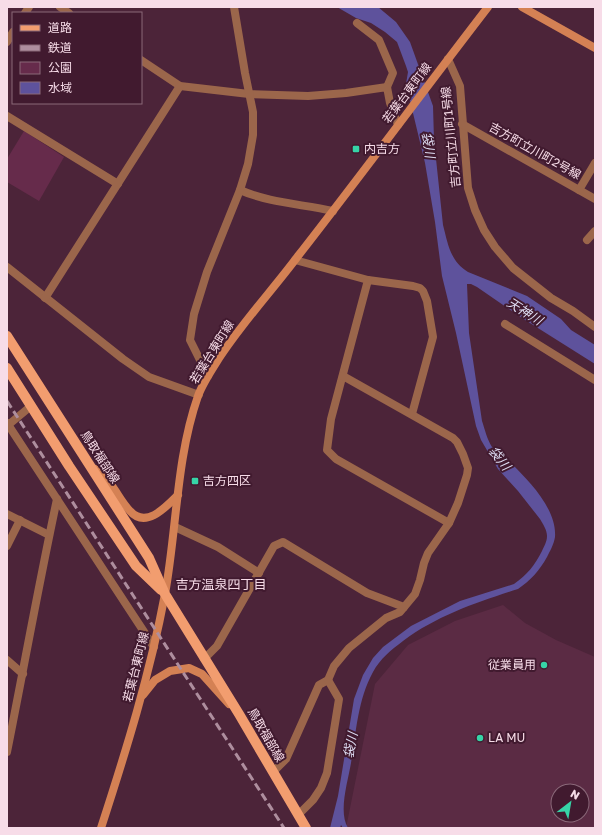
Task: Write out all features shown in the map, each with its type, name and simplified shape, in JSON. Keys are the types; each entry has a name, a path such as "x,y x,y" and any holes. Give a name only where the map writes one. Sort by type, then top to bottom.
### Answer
{"main road":[{"name":"若葉台東町線","path":"101,828 141,698 154,647 165,594 186,439 199,395 208,376 225,348 333,211 488,7"},
{"path":"522,7 595,48"},
{"name":"鳥取福部線","path":"7,336 149,558 165,594 239,714 306,828"},
{"name":"鳥取福部線","path":"7,368 69,466 136,566 165,594"},
{"path":"87,461 111,485 129,511 136,517 151,517 163,510 178,495"},
{"path":"141,698 155,680 170,671 189,668 202,674 239,714"}],"street":[{"path":"208,376 190,340 194,314 207,272 240,190 248,164 253,135 253,112 234,7"},
{"path":"356,23 380,40 393,73 386,87 398,126"},
{"name":"吉方町立川町1号線","path":"448,59 460,86 468,188 475,210 484,230 495,247 513,268 551,298 573,311 595,327"},
{"path":"142,61 180,86 249,94 308,96 346,93 386,87"},
{"path":"45,298 180,86"},
{"path":"7,116 118,184"},
{"name":"吉方町立川町2号線","path":"462,124 595,199"},
{"path":"579,190 595,163"},
{"path":"240,190 263,199 307,205 333,211"},
{"path":"587,240 595,231"},
{"path":"295,260 368,280 420,288 423,291 427,301 433,337 412,414"},
{"path":"7,267 123,359 149,377 199,395"},
{"path":"368,280 331,419 327,450 331,455 449,524"},
{"path":"505,324 595,380"},
{"path":"273,772 286,758 319,685 328,680 334,666 349,648 386,618 400,612 416,594 428,553 449,524 458,503 467,475 468,468 463,454 458,442 453,438 343,376"},
{"path":"31,406 7,424 154,647"},
{"path":"7,752 23,674 40,576 57,498"},
{"path":"7,514 49,535"},
{"path":"7,546 20,520"},
{"path":"175,527 218,547 259,573"},
{"path":"204,659 216,646 274,546 283,542 367,593 404,607"},
{"path":"7,660 23,674"},
{"path":"299,814 313,800 321,788 327,773 339,699 328,680"}],"shaded area":[{"name":"LA MU","path":"503,605 525,623 556,640 595,657 595,828 346,828 375,684 408,645 455,621"}],"green space":[{"path":"24,131 64,157 39,201 7,182 7,159"}],"water":[{"path":"337,7 378,7 396,22 410,42 433,106 434,140 443,225 446,239 457,263 468,272 527,296 561,319 571,330 595,345 595,364 522,318 477,287 467,284 469,333 482,421 486,434 490,444 498,454 511,463 526,478 547,506 552,516 555,537 553,545 544,562 534,575 518,589 459,610 430,624 394,648 376,667 364,693 356,728 344,805 345,821 348,828 343,828 341,825 340,828 330,828 338,796 354,699 363,675 373,658 383,647 411,626 460,601 514,584 527,573 536,561 546,542 547,536 546,529 540,519 498,469 481,440 476,426 442,276 425,163 406,84 408,72 397,42 371,23 356,18"}],"railway":[{"path":"7,401 284,828"}],"place":[{"name":"内吉方","path":"356,149"},
{"name":"吉方四区","path":"195,481"},
{"name":"従業員用","path":"544,665"},
{"name":"LA MU","path":"480,738"}],"district":[{"name":"吉方温泉四丁目","path":"221,584"}],"water label":[{"name":"袋川","path":"429,145"},
{"name":"天神川","path":"525,311"},
{"name":"袋川","path":"500,458"},
{"name":"袋川","path":"350,745"}]}
